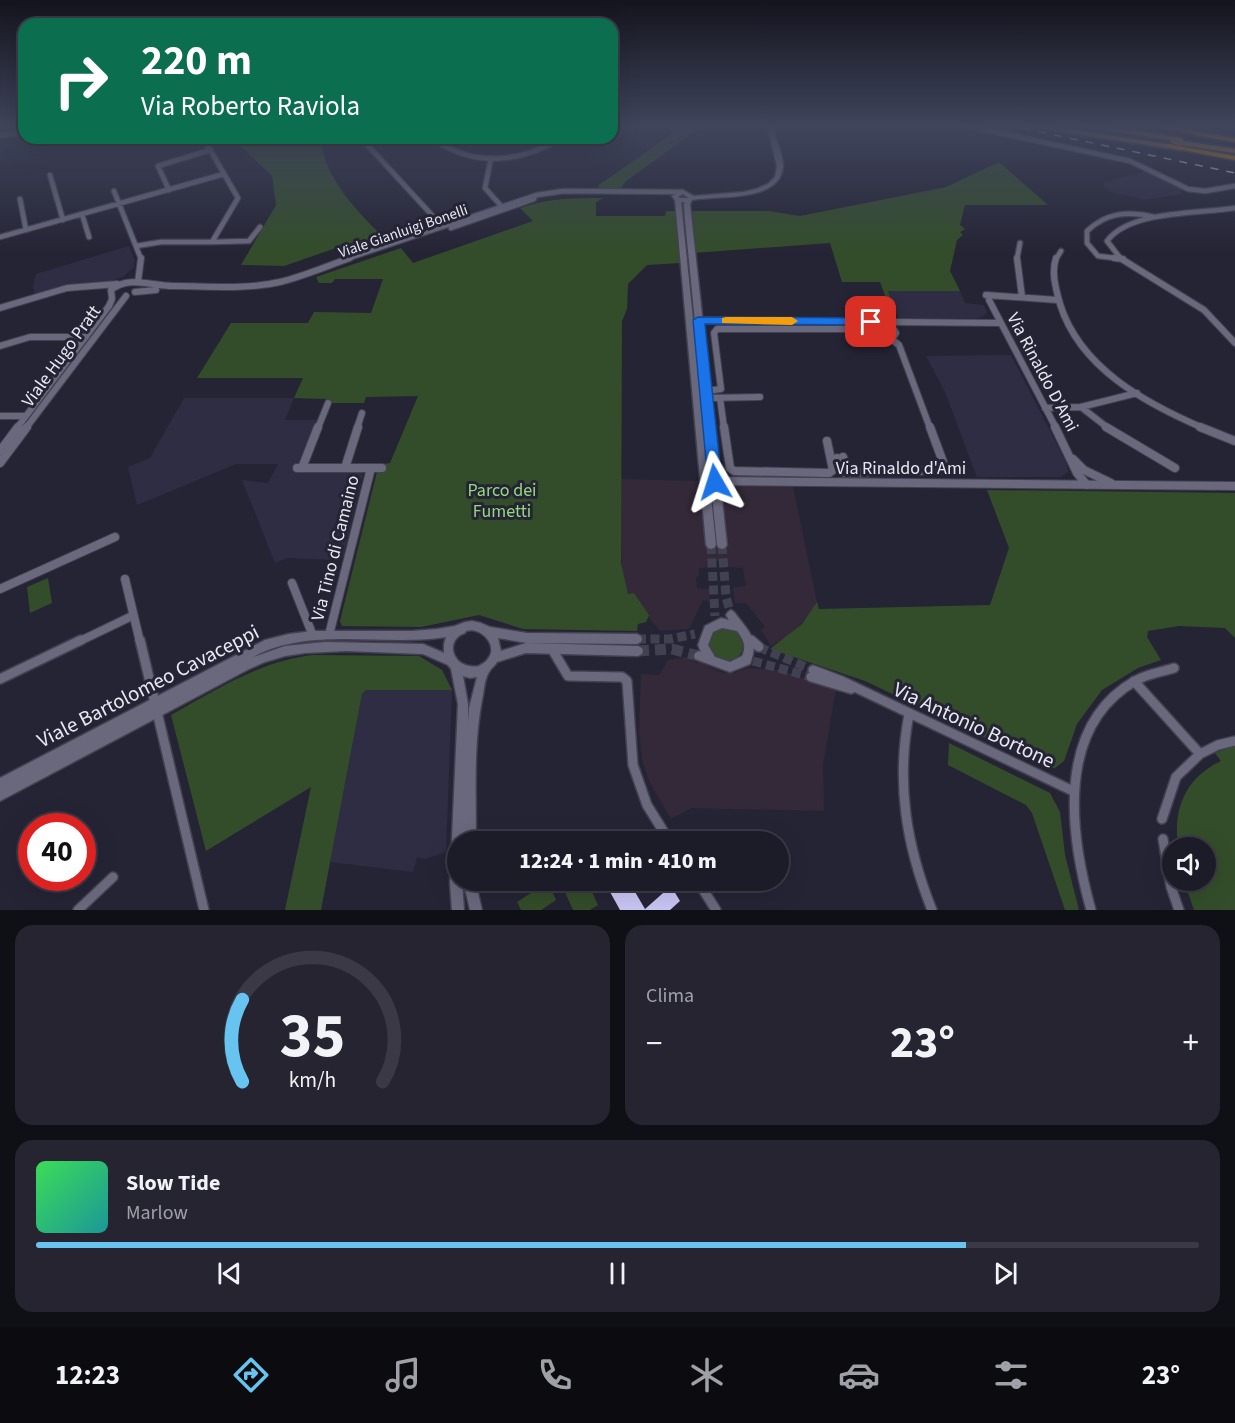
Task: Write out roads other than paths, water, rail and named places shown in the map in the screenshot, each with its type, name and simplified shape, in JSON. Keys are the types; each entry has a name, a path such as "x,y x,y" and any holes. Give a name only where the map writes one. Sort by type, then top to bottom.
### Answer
{"street":[{"path":"157,167 169,190"},
{"path":"212,242 238,200 220,167"},
{"path":"390,167 445,225"},
{"path":"489,167 485,189 503,208"},
{"name":"Viale Gianluigi Bonelli","path":"687,196 741,191 767,180 774,167"},
{"name":"Viale Gianluigi Bonelli","path":"135,292 244,291 281,285 503,208 531,196 556,192 687,196 746,194 762,189 774,181 779,167"},
{"path":"1145,167 1186,188 1205,191 1235,186"},
{"path":"0,237 224,174"},
{"path":"50,175 63,220"},
{"path":"0,310 69,292 126,296 135,292 139,283 141,260 114,190"},
{"name":"Viale Gianluigi Bonelli","path":"118,283 239,286 273,283 445,225 541,198 559,195 660,195 678,200"},
{"path":"684,210 675,196 687,196"},
{"path":"678,200 687,196"},
{"path":"687,196 684,210 711,545"},
{"path":"20,199 26,230"},
{"path":"431,206 445,225"},
{"path":"1234,337 1197,304 1123,259 1108,245 1110,235 1124,225 1156,218 1235,208"},
{"path":"1123,259 1097,255 1086,240 1088,229 1102,219 1127,211 1156,218"},
{"path":"82,214 89,237"},
{"path":"136,246 161,242 249,241 260,227"},
{"path":"1020,243 1016,263 1022,297 1057,300"},
{"path":"1061,251 1057,256 1054,272 1057,300 1066,323 1086,350 1137,393 1180,418 1235,441"},
{"path":"688,255 698,320 722,545"},
{"path":"0,310 67,288 118,283 139,269"},
{"name":"Viale Hugo Pratt","path":"0,451 111,303 112,294 118,283"},
{"name":"Viale Hugo Pratt","path":"0,463 115,307 126,296"},
{"name":"Via Rinaldo D'Ami","path":"1022,297 988,297 1087,485"},
{"path":"698,320 1001,323"},
{"path":"884,334 890,323"},
{"path":"890,323 896,333 892,339"},
{"path":"706,394 721,389 714,333 717,329 870,329 884,334 899,345 946,470 847,473 840,457"},
{"path":"1,347 30,337 86,337"},
{"path":"1045,408 1081,407 1137,393"},
{"path":"706,394 720,398 760,397"},
{"path":"720,398 730,468 734,471 829,473 833,470 827,441"},
{"name":"Via Tino di Camaino","path":"328,403 300,468 382,468"},
{"path":"1081,407 1110,429 1175,468"},
{"name":"Via Tino di Camaino","path":"345,468 362,413"},
{"path":"0,416 26,416"},
{"name":"Via Tino di Camaino","path":"329,635 344,572 351,556 371,468"},
{"path":"1068,484 1080,470"},
{"name":"Via Rinaldo D'Ami","path":"1080,470 1119,486"},
{"name":"Via Rinaldo d'Ami","path":"715,482 1235,486"},
{"path":"0,589 115,537"},
{"path":"125,579 204,910"},
{"path":"292,583 313,636"},
{"path":"731,615 749,639 759,647"},
{"path":"0,679 132,616"},
{"path":"714,662 704,648 707,632 716,620 739,627"},
{"path":"458,910 456,883 463,704 450,643 461,630 477,626 490,632 528,638 637,645 520,649 493,658 484,668 477,690 474,714 470,831"},
{"name":"Viale Bartolomeo Cavaceppi","path":"0,795 258,649 281,640 329,635 426,636 461,630"},
{"path":"490,632 496,644 493,658"},
{"path":"695,634 707,632"},
{"path":"699,656 730,667 749,661 749,639"},
{"name":"Viale Bartolomeo Cavaceppi","path":"0,784 257,659 302,646 414,648 453,664"},
{"path":"552,649 568,676 621,677 629,683 631,759 640,791 663,831"},
{"path":"453,664 470,672 484,668"},
{"path":"1091,910 1079,869 1074,835 1073,791 1080,754 1090,727 1110,700 1134,681 1154,672 1174,668"},
{"name":"Via Antonio Bortone","path":"812,674 859,691 1073,791"},
{"path":"1134,681 1200,754"},
{"path":"909,714 901,763 903,811 914,861 932,910"},
{"path":"1162,819 1168,794 1176,777 1200,754 1218,745 1235,741"},
{"path":"78,910 113,877"},
{"path":"472,891 476,910"},
{"path":"704,891 716,910"},
{"path":"1172,891 1179,910"}],"tunnel":[{"path":"711,545 715,616"},
{"path":"722,545 726,597 731,615"},
{"path":"637,639 670,639 695,634"},
{"path":"759,647 813,670"},
{"path":"638,651 672,649 699,656"},
{"path":"753,661 811,677"}],"railway":[{"path":"1209,167 1235,173"}],"park label":[{"name":"Parco dei Fumetti","path":"502,500"}]}
